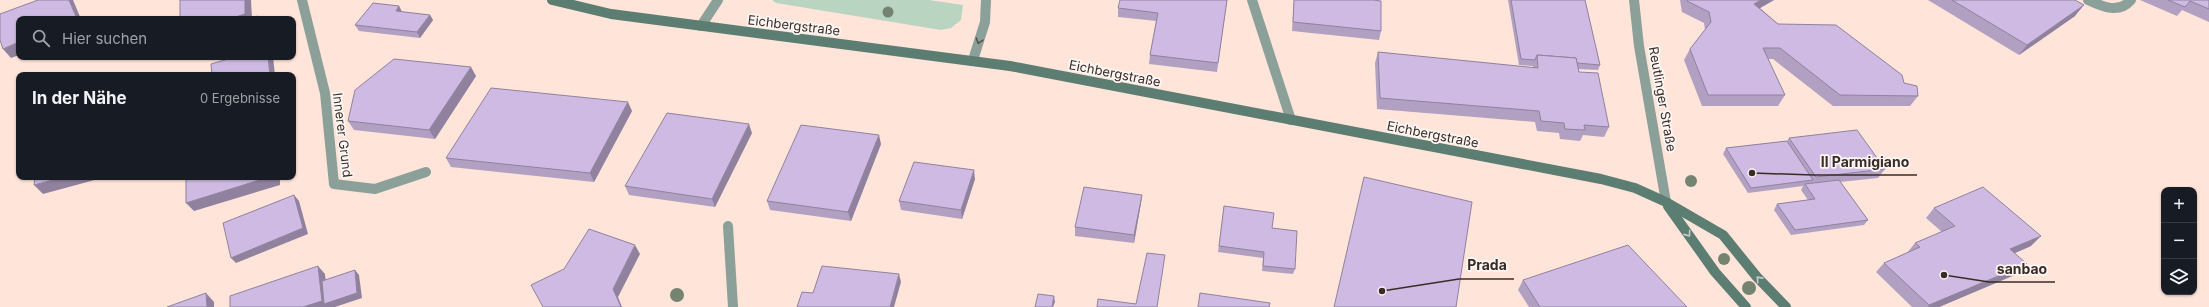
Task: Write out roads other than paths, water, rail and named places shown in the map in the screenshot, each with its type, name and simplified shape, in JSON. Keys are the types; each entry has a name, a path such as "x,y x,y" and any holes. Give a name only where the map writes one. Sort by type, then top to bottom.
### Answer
{"main road":[{"name":"Eichbergstraße","path":"552,0 611,14 973,60 1601,179 1635,188 1666,202"},
{"name":"Reutlinger Straße","path":"1666,202 1715,272 1746,307"},
{"path":"1666,202 1723,235 1757,276 1786,307"}],"street":[{"name":"Innerer Grund","path":"302,0 325,93 334,184 375,189 426,172"},
{"path":"701,26 718,0"},
{"path":"973,60 985,22 986,0"},
{"path":"1252,0 1291,120"},
{"name":"Reutlinger Straße","path":"1634,0 1639,46 1666,202"},
{"path":"2088,0 2116,9 2127,6 2131,0"},
{"path":"728,226 733,307"}],"place":[{"name":"Il Parmigiano","path":"1752,173"},
{"name":"sanbao","path":"1944,275"},
{"name":"Prada","path":"1382,291"}]}
